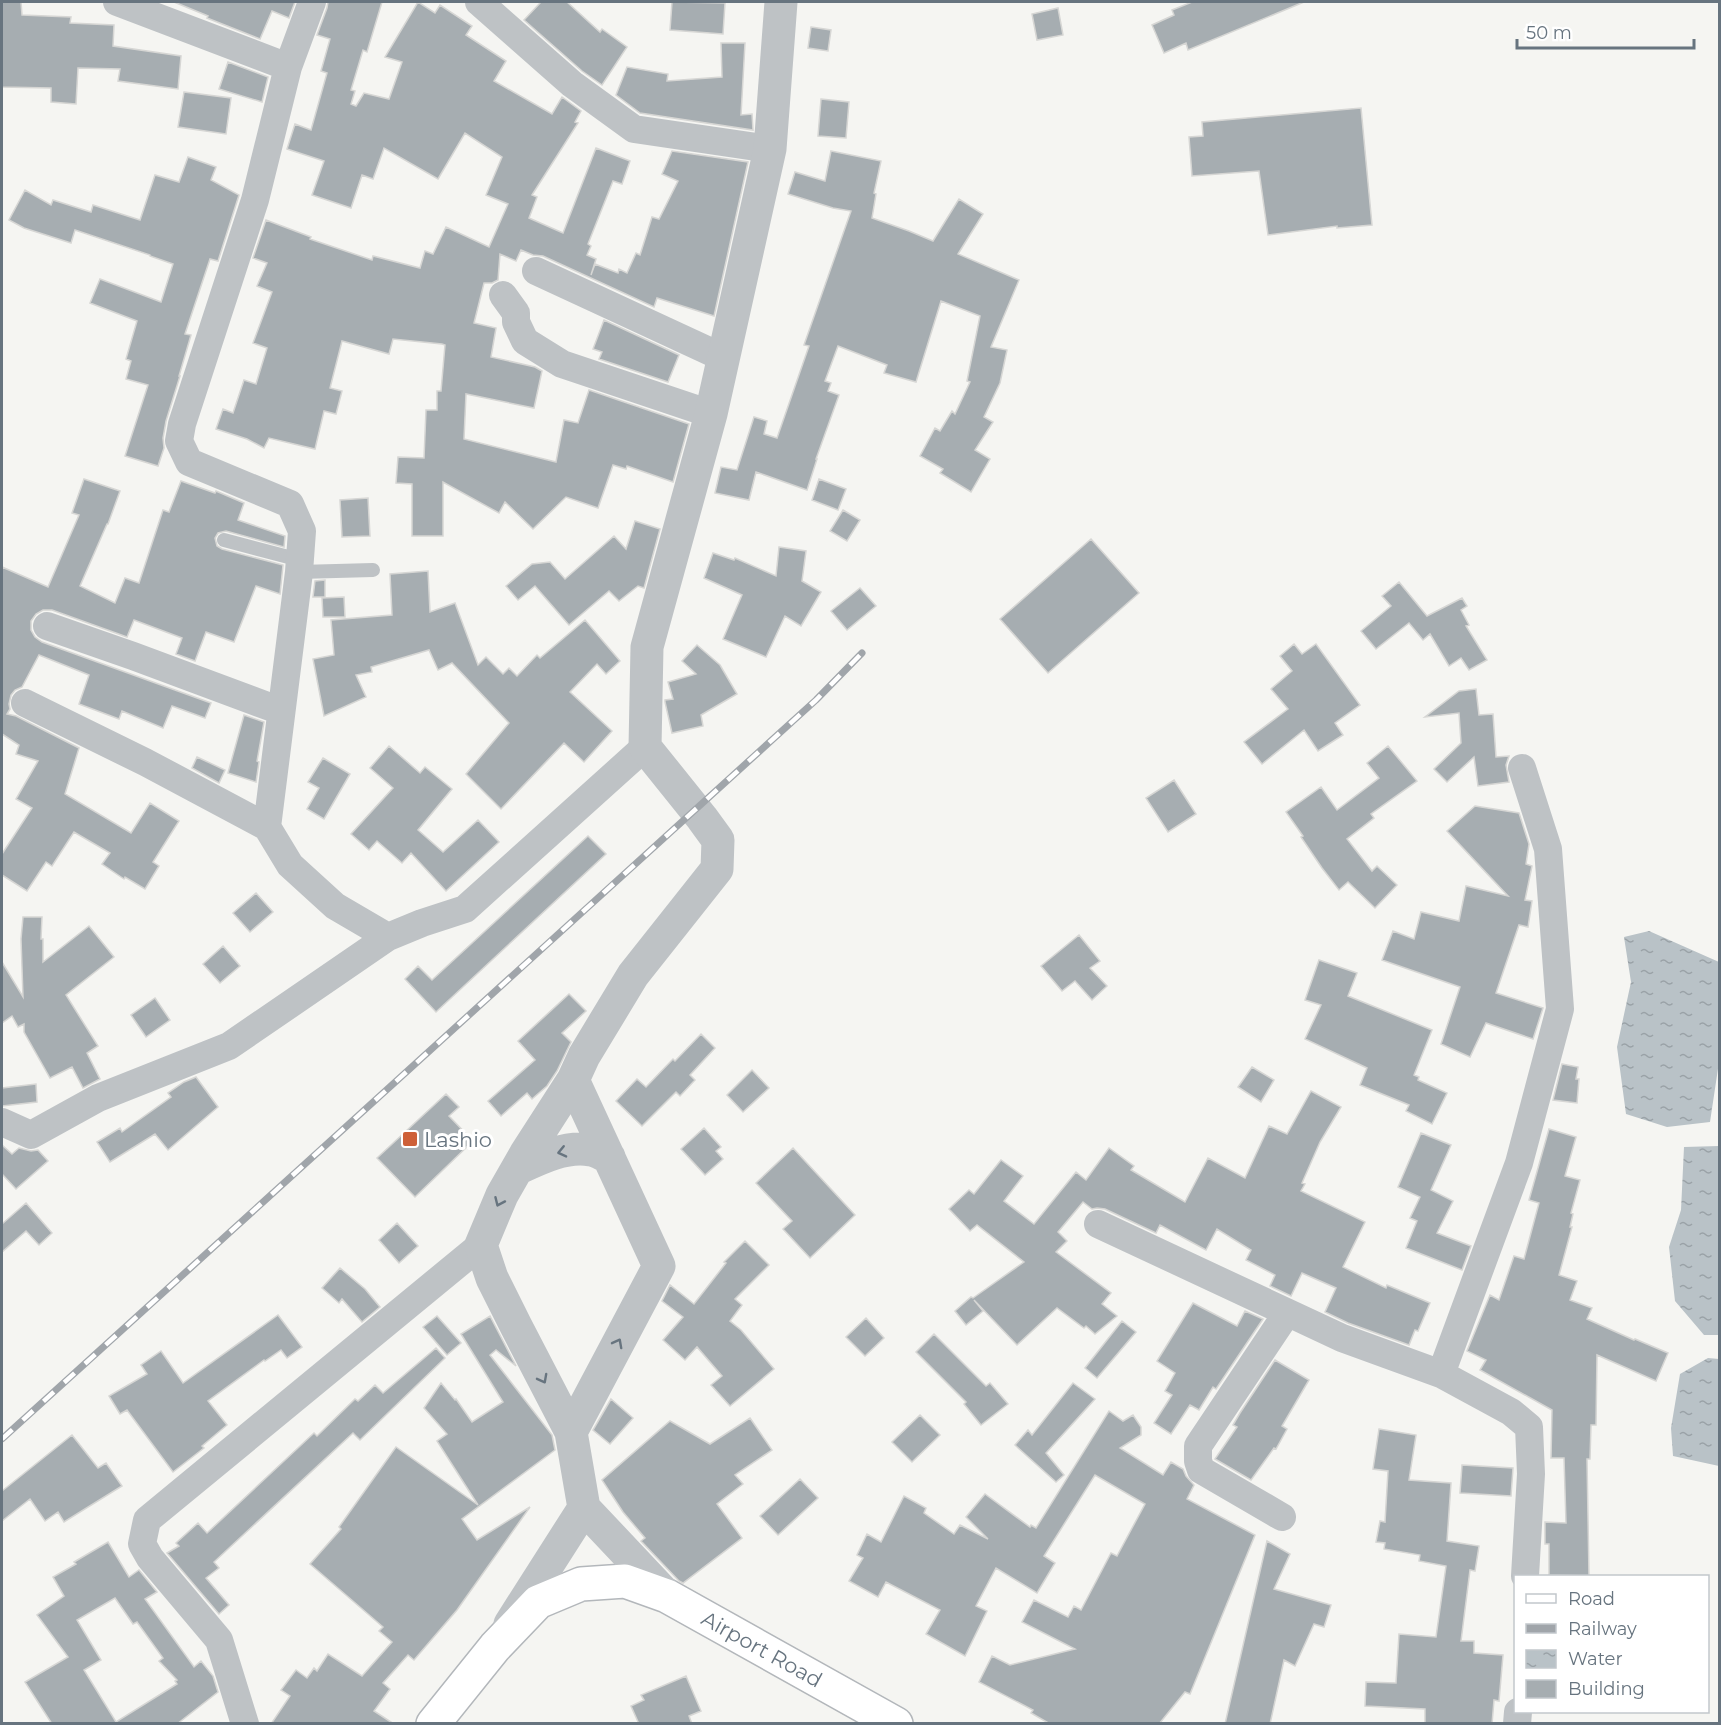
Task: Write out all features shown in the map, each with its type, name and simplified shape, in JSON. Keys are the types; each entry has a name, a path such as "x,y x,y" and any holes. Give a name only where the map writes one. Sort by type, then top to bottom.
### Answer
{"main road":[{"name":"Airport Road","path":"495,1647 538,1602 581,1584 625,1581 667,1596 896,1724"},
{"path":"433,1724 495,1647"}],"street":[{"path":"117,2 288,67"},
{"path":"267,827 302,531 290,504 189,462 179,441 182,424 255,200 288,67 312,2"},
{"path":"479,2 572,84 634,129 770,150"},
{"path":"245,1724 219,1640 150,1558 142,1544 147,1520 481,1245 502,1195 573,1080 584,1056 633,975 717,869 718,840 696,809 645,747 647,647 711,414 770,150 782,2"},
{"path":"536,271 723,358"},
{"path":"503,296 516,313 516,322 525,341 561,364 711,414"},
{"path":"47,626 281,711"},
{"path":"25,703 145,762 267,827 290,866 335,906 388,937"},
{"path":"2,1122 31,1135 98,1098 229,1046 388,937 465,909 645,747"},
{"path":"1441,1374 1519,1163 1560,1009 1548,849 1522,768"},
{"path":"571,1432 659,1266 573,1080"},
{"path":"517,1169 546,1156 572,1150 590,1150 609,1157"},
{"path":"1098,1224 1342,1338 1441,1374 1511,1412 1529,1427 1530,1474 1525,1575"},
{"path":"481,1245 492,1278 571,1432 584,1508 667,1596"},
{"path":"1282,1517 1201,1470 1198,1461 1198,1446 1287,1313"},
{"path":"495,1647 584,1508"}],"lane":[{"path":"224,540 299,566 373,570"}],"water":[{"path":"1649,931 1719,962 1719,1062 1710,1122 1667,1127 1626,1114 1617,1047 1631,982 1624,937"},
{"path":"1719,1146 1719,1335 1704,1335 1675,1301 1669,1247 1681,1210 1684,1147"},
{"path":"1708,1358 1719,1359 1719,1466 1673,1456 1671,1428 1680,1374"}],"building":[{"path":"2,2 21,2 22,15 71,17 70,23 114,25 113,46 181,56 178,89 118,81 120,69 78,68 76,104 51,102 51,88 2,87"},
{"path":"174,2 295,2 289,18 272,11 260,39"},
{"path":"328,2 382,2 367,52 363,50 351,90 355,91 351,104 356,106 364,93 389,99 402,62 385,57 418,2 435,13 440,5 472,26 466,35 506,61 494,81 552,114 562,97 581,111 575,122 578,123 532,195 537,197 529,218 563,233 596,148 630,161 622,184 613,181 588,244 591,246 587,255 596,259 591,275 595,264 618,273 619,269 627,273 636,253 640,255 652,217 659,219 678,181 662,174 672,151 748,162 714,316 657,298 654,307 543,256 521,250 516,261 500,254 498,280 484,283 474,323 496,328 491,357 535,367 542,371 534,408 466,394 464,439 556,462 564,420 578,423 589,390 689,424 673,482 627,466 626,469 613,465 598,508 566,497 533,529 505,502 499,513 443,482 443,536 412,536 412,484 396,483 398,457 424,458 426,410 437,410 437,391 441,391 445,345 442,344 393,339 389,354 342,341 330,388 342,391 336,414 324,411 315,449 269,438 264,448 247,439 216,429 223,409 233,413 244,380 256,384 267,348 253,343 272,292 257,286 267,263 253,258 266,220 311,237 310,239 372,260 373,256 420,268 425,251 433,254 446,227 489,247 508,204 486,195 502,157 465,133 438,179 384,148 373,179 362,175 351,208 312,195 324,161 287,149 295,124 311,130 327,73 321,71 330,39 317,35"},
{"path":"541,2 567,2 600,32 602,29 627,47 602,85 582,71 524,20"},
{"path":"672,2 725,3 723,34 670,30"},
{"path":"1192,2 1304,2 1188,50 1186,43 1164,53 1152,25 1174,15 1172,10"},
{"path":"1058,8 1063,35 1037,40 1032,14"},
{"path":"811,27 831,30 828,51 808,48"},
{"path":"721,43 745,43 741,115 752,114 753,130 640,113 616,95 627,67 668,74 667,81 722,77"},
{"path":"228,62 268,77 262,102 219,89"},
{"path":"184,92 231,98 226,134 178,127"},
{"path":"821,99 849,102 846,138 818,136"},
{"path":"1361,108 1372,225 1337,228 1337,226 1268,235 1259,171 1192,176 1189,137 1203,136 1202,122"},
{"path":"831,151 881,161 874,193 876,194 872,218 933,241 959,199 983,214 958,254 1019,280 991,347 1007,350 1000,383 984,417 993,422 975,450 990,459 971,492 940,473 943,469 920,456 935,428 940,431 952,411 955,414 970,382 967,381 980,316 941,301 916,382 884,373 887,365 838,346 825,381 831,383 828,391 839,395 807,490 756,472 749,500 715,493 721,467 737,470 754,417 767,421 764,434 777,438 809,346 804,345 851,211 788,194 795,172 825,181"},
{"path":"188,157 216,167 211,180 239,195 218,261 210,259 185,334 191,335 166,421 164,448 158,466 125,456 148,385 126,379 131,361 126,359 137,321 90,303 100,279 161,302 173,264 75,230 71,243 24,228 9,220 25,190 51,205 53,200 91,212 93,205 140,220 155,175 179,182"},
{"path":"604,320 679,355 668,382 599,359 602,352 593,349"},
{"path":"84,479 120,491 80,586 115,603 125,578 139,583 163,510 169,512 181,481 215,493 216,491 244,503 238,520 285,536 284,547 226,531 218,533 215,538 217,546 222,549 283,565 280,594 256,586 234,642 206,632 195,661 176,654 182,638 134,620 127,637 52,610 43,610 36,614 31,621 31,630 42,642 211,703 205,718 172,706 163,728 122,711 119,719 79,704 89,675 39,655 22,687 11,695 10,709 7,714 16,716 79,748 65,794 131,833 150,803 179,821 153,862 159,866 145,889 125,877 124,879 102,864 110,853 74,832 52,866 46,862 27,891 2,875 2,854 32,808 16,799 38,761 16,754 19,745 2,734 2,567 48,587 79,515 72,513"},
{"path":"819,479 846,489 838,510 812,500"},
{"path":"368,498 370,536 342,537 340,500"},
{"path":"843,510 860,520 847,541 830,531"},
{"path":"635,521 660,529 644,588 638,586 619,601 609,591 569,625 535,586 518,600 506,586 532,564 550,562 565,579 614,536 626,549"},
{"path":"1091,539 1139,593 1048,673 1000,619"},
{"path":"779,547 806,551 802,581 821,592 801,626 785,616 766,657 723,639 742,595 704,578 713,553 734,560 735,558 776,576"},
{"path":"428,571 430,612 455,603 478,665 486,657 503,674 509,668 517,676 537,655 540,658 585,620 620,661 606,674 597,664 570,692 612,731 584,762 564,743 501,809 466,774 509,723 452,663 438,670 429,650 371,667 372,672 356,675 366,697 324,716 313,659 334,655 331,620 392,615 390,574"},
{"path":"325,580 325,597 313,597 315,581"},
{"path":"1399,582 1427,616 1462,598 1467,606 1461,610 1469,625 1466,626 1487,660 1469,670 1461,658 1449,666 1430,634 1423,640 1409,623 1376,649 1361,631 1391,606 1382,596"},
{"path":"860,588 876,606 847,630 831,611"},
{"path":"344,597 345,617 323,617 322,598"},
{"path":"1294,644 1302,654 1316,644 1360,705 1335,723 1343,735 1318,751 1304,730 1262,764 1244,742 1288,709 1271,689 1292,671 1280,656"},
{"path":"697,645 720,665 737,694 701,715 703,726 672,733 665,702 665,700 673,699 668,682 696,674 682,661"},
{"path":"1476,689 1479,715 1493,714 1496,757 1509,756 1506,765 1509,782 1478,786 1474,757 1447,782 1434,769 1461,743 1459,713 1425,717 1459,691"},
{"path":"244,715 264,722 256,782 228,773"},
{"path":"389,746 420,773 425,767 452,789 418,830 443,852 478,820 499,842 446,891 411,853 402,863 377,841 369,850 351,834 393,788 370,768"},
{"path":"1388,746 1417,781 1371,814 1374,818 1347,839 1372,871 1377,866 1397,885 1375,908 1348,882 1339,890 1286,812 1321,787 1337,810 1379,778 1367,763"},
{"path":"197,757 225,770 219,783 192,768"},
{"path":"323,758 350,774 324,819 307,809 319,788 308,782"},
{"path":"1174,780 1196,814 1168,832 1146,798"},
{"path":"1475,806 1519,813 1529,844 1526,864 1532,866 1525,900 1532,901 1528,927 1519,925 1496,993 1543,1008 1533,1039 1486,1023 1470,1057 1441,1044 1460,987 1382,960 1393,931 1414,939 1421,912 1459,921 1466,886 1508,896 1447,831"},
{"path":"588,836 606,854 436,1012 405,979 418,966 432,980"},
{"path":"256,893 273,912 250,932 233,913"},
{"path":"23,917 42,917 43,962 89,926 114,957 66,995 98,1046 87,1053 100,1079 83,1088 72,1067 50,1078 24,1032 24,1024 18,1027 12,1016 2,1023 2,962 23,997 21,939"},
{"path":"1079,935 1100,961 1090,968 1107,986 1092,1000 1075,981 1062,991 1041,966"},
{"path":"223,946 240,966 220,983 203,964"},
{"path":"1319,960 1357,973 1348,996 1432,1030 1414,1075 1419,1077 1418,1080 1447,1093 1432,1124 1406,1111 1409,1105 1360,1085 1367,1068 1305,1039 1321,1005 1305,1000"},
{"path":"569,994 586,1011 562,1033 571,1042 557,1071 547,1086 532,1099 527,1093 501,1116 488,1101 535,1060 518,1041"},
{"path":"155,998 170,1020 146,1037 131,1015"},
{"path":"701,1034 715,1048 690,1075 695,1080 680,1096 676,1092 642,1126 616,1101 637,1079 646,1087"},
{"path":"1562,1064 1578,1067 1577,1103 1553,1100"},
{"path":"1252,1067 1274,1080 1261,1102 1238,1087"},
{"path":"752,1070 769,1088 743,1112 727,1095"},
{"path":"196,1077 218,1107 168,1150 155,1134 110,1162 97,1142 120,1128 122,1132 171,1097 168,1093"},
{"path":"36,1084 37,1102 2,1106 2,1088"},
{"path":"1311,1091 1341,1107 1320,1142 1302,1183 1305,1184 1301,1191 1365,1222 1343,1267 1386,1288 1387,1285 1430,1303 1409,1345 1348,1323 1325,1312 1336,1288 1302,1273 1291,1296 1270,1286 1275,1275 1246,1260 1251,1250 1217,1229 1206,1250 1160,1225 1156,1233 1105,1209 1092,1209 1083,1202 1058,1232 1067,1241 1056,1252 1111,1293 1102,1304 1117,1316 1095,1334 1057,1308 1017,1345 974,1300 983,1311 966,1325 955,1311 971,1297 973,1298 1024,1262 977,1225 970,1231 949,1209 969,1190 974,1194 1001,1160 1023,1176 1004,1201 1034,1224 1076,1172 1086,1180 1109,1148 1134,1166 1131,1170 1185,1202 1208,1158 1245,1178 1269,1126 1287,1134"},
{"path":"446,1094 459,1107 449,1116 473,1141 415,1197 377,1158"},
{"path":"704,1128 721,1147 716,1151 723,1159 705,1175 681,1149"},
{"path":"1549,1129 1576,1137 1565,1176 1580,1180 1571,1213 1573,1214 1570,1227 1572,1227 1559,1275 1577,1281 1570,1300 1592,1308 1587,1319 1668,1353 1656,1381 1597,1355 1596,1425 1591,1425 1590,1459 1587,1459 1589,1575 1549,1575 1549,1544 1545,1544 1545,1522 1566,1523 1564,1458 1551,1458 1552,1410 1480,1370 1486,1360 1467,1351 1490,1295 1499,1300 1514,1256 1524,1259 1539,1203 1529,1200"},
{"path":"1421,1133 1451,1145 1431,1190 1453,1201 1437,1233 1471,1246 1462,1270 1406,1248 1417,1221 1410,1218 1420,1197 1398,1187"},
{"path":"2,1145 12,1154 19,1148 38,1150 48,1161 16,1189 2,1174"},
{"path":"793,1148 855,1215 810,1258 783,1229 792,1221 756,1183"},
{"path":"26,1203 52,1233 39,1245 26,1231 2,1252 2,1224"},
{"path":"397,1223 418,1246 399,1263 379,1240"},
{"path":"745,1241 769,1265 735,1299 742,1305 730,1321 741,1330 774,1369 730,1406 711,1385 722,1376 697,1347 685,1360 663,1340 683,1317 662,1301 670,1285 694,1304 726,1263 724,1262"},
{"path":"340,1268 365,1289 380,1307 362,1322 342,1299 339,1303 322,1288"},
{"path":"1193,1303 1237,1326 1245,1311 1263,1319 1216,1389 1213,1387 1199,1410 1190,1405 1171,1434 1154,1423 1172,1395 1165,1391 1175,1373 1157,1361"},
{"path":"278,1315 302,1347 287,1358 281,1350 208,1401 227,1425 202,1446 204,1448 173,1472 127,1410 120,1414 109,1396 147,1374 141,1365 161,1351 183,1383"},
{"path":"437,1316 461,1343 447,1355 423,1327"},
{"path":"490,1316 516,1366 496,1350 490,1355 552,1435 555,1450 462,1519 477,1540 530,1507 457,1610 414,1660 408,1655 383,1683 390,1689 374,1711 394,1724 271,1724 290,1696 281,1690 296,1670 307,1678 314,1668 317,1671 328,1654 362,1676 392,1642 379,1631 383,1627 310,1564 341,1529 339,1527 396,1447 478,1505 437,1441 447,1434 424,1408 441,1383 472,1422 503,1402 461,1334"},
{"path":"866,1318 884,1338 865,1356 846,1337"},
{"path":"1122,1321 1136,1332 1097,1378 1085,1368"},
{"path":"934,1334 986,1386 990,1383 1008,1404 981,1425 964,1404 966,1402 916,1352"},
{"path":"436,1348 445,1358 360,1440 353,1433 214,1562 219,1568 206,1578 229,1605 219,1614 167,1553 179,1546 176,1543 198,1523 207,1533 314,1433 317,1436 355,1399 358,1401 375,1385 383,1393"},
{"path":"1275,1360 1309,1380 1282,1426 1287,1429 1276,1449 1274,1448 1251,1480 1215,1459 1237,1427 1233,1425 1240,1413"},
{"path":"1073,1383 1095,1399 1046,1453 1064,1475 1056,1482 1015,1445 1028,1430 1032,1435"},
{"path":"611,1399 633,1418 610,1444 593,1430"},
{"path":"1109,1411 1123,1421 1133,1415 1141,1427 1141,1435 1120,1448 1163,1475 1171,1462 1183,1469 1194,1485 1187,1499 1255,1535 1190,1694 1185,1692 1159,1724 1050,1724 1031,1713 1033,1710 979,1682 992,1656 1010,1665 1075,1649 1022,1622 1034,1600 1068,1617 1074,1606 1081,1610 1111,1553 1117,1556 1145,1504 1095,1475 1044,1556 1055,1563 1037,1593 996,1568 976,1606 987,1611 965,1656 926,1634 940,1610 886,1582 878,1597 849,1581 863,1558 857,1555 867,1534 881,1542 904,1496 926,1508 924,1513 954,1534 960,1525 988,1539 966,1517 985,1494 1030,1527 1031,1525 1036,1528"},
{"path":"920,1415 940,1435 912,1462 892,1442"},
{"path":"750,1418 772,1450 735,1475 743,1484 717,1504 742,1538 683,1583 641,1541 645,1538 623,1512 602,1480 670,1421 710,1444"},
{"path":"1379,1429 1416,1435 1409,1480 1451,1483 1447,1541 1479,1546 1475,1571 1470,1570 1461,1641 1474,1641 1474,1653 1503,1655 1499,1701 1494,1700 1492,1724 1425,1724 1425,1709 1365,1706 1366,1682 1396,1683 1399,1634 1436,1637 1446,1566 1419,1561 1420,1555 1384,1549 1385,1543 1376,1542 1380,1521 1385,1522 1388,1471 1373,1469"},
{"path":"72,1435 98,1468 106,1463 122,1486 64,1522 58,1512 45,1521 30,1499 2,1521 2,1491"},
{"path":"1462,1465 1513,1468 1511,1496 1460,1493"},
{"path":"800,1479 818,1498 778,1535 760,1516"},
{"path":"1267,1541 1290,1554 1274,1589 1331,1605 1324,1627 1314,1624 1295,1666 1284,1660 1270,1724 1225,1724"},
{"path":"108,1542 129,1577 139,1570 157,1592 145,1599 194,1667 201,1661 213,1676 218,1692 177,1724 52,1724 25,1682 68,1657 37,1615 64,1596 53,1577 76,1564 74,1562","holes":["115,1598 133,1624 137,1622 163,1658 159,1661 177,1680 175,1681 177,1684 116,1722 84,1670 101,1660 77,1620"]},
{"path":"686,1676 701,1711 689,1716 692,1724 639,1724 631,1706 644,1700 641,1695"}],"railway":[{"path":"2,1439 816,700 862,653"}],"place":[{"name":"Lashio","path":"410,1139"}]}
